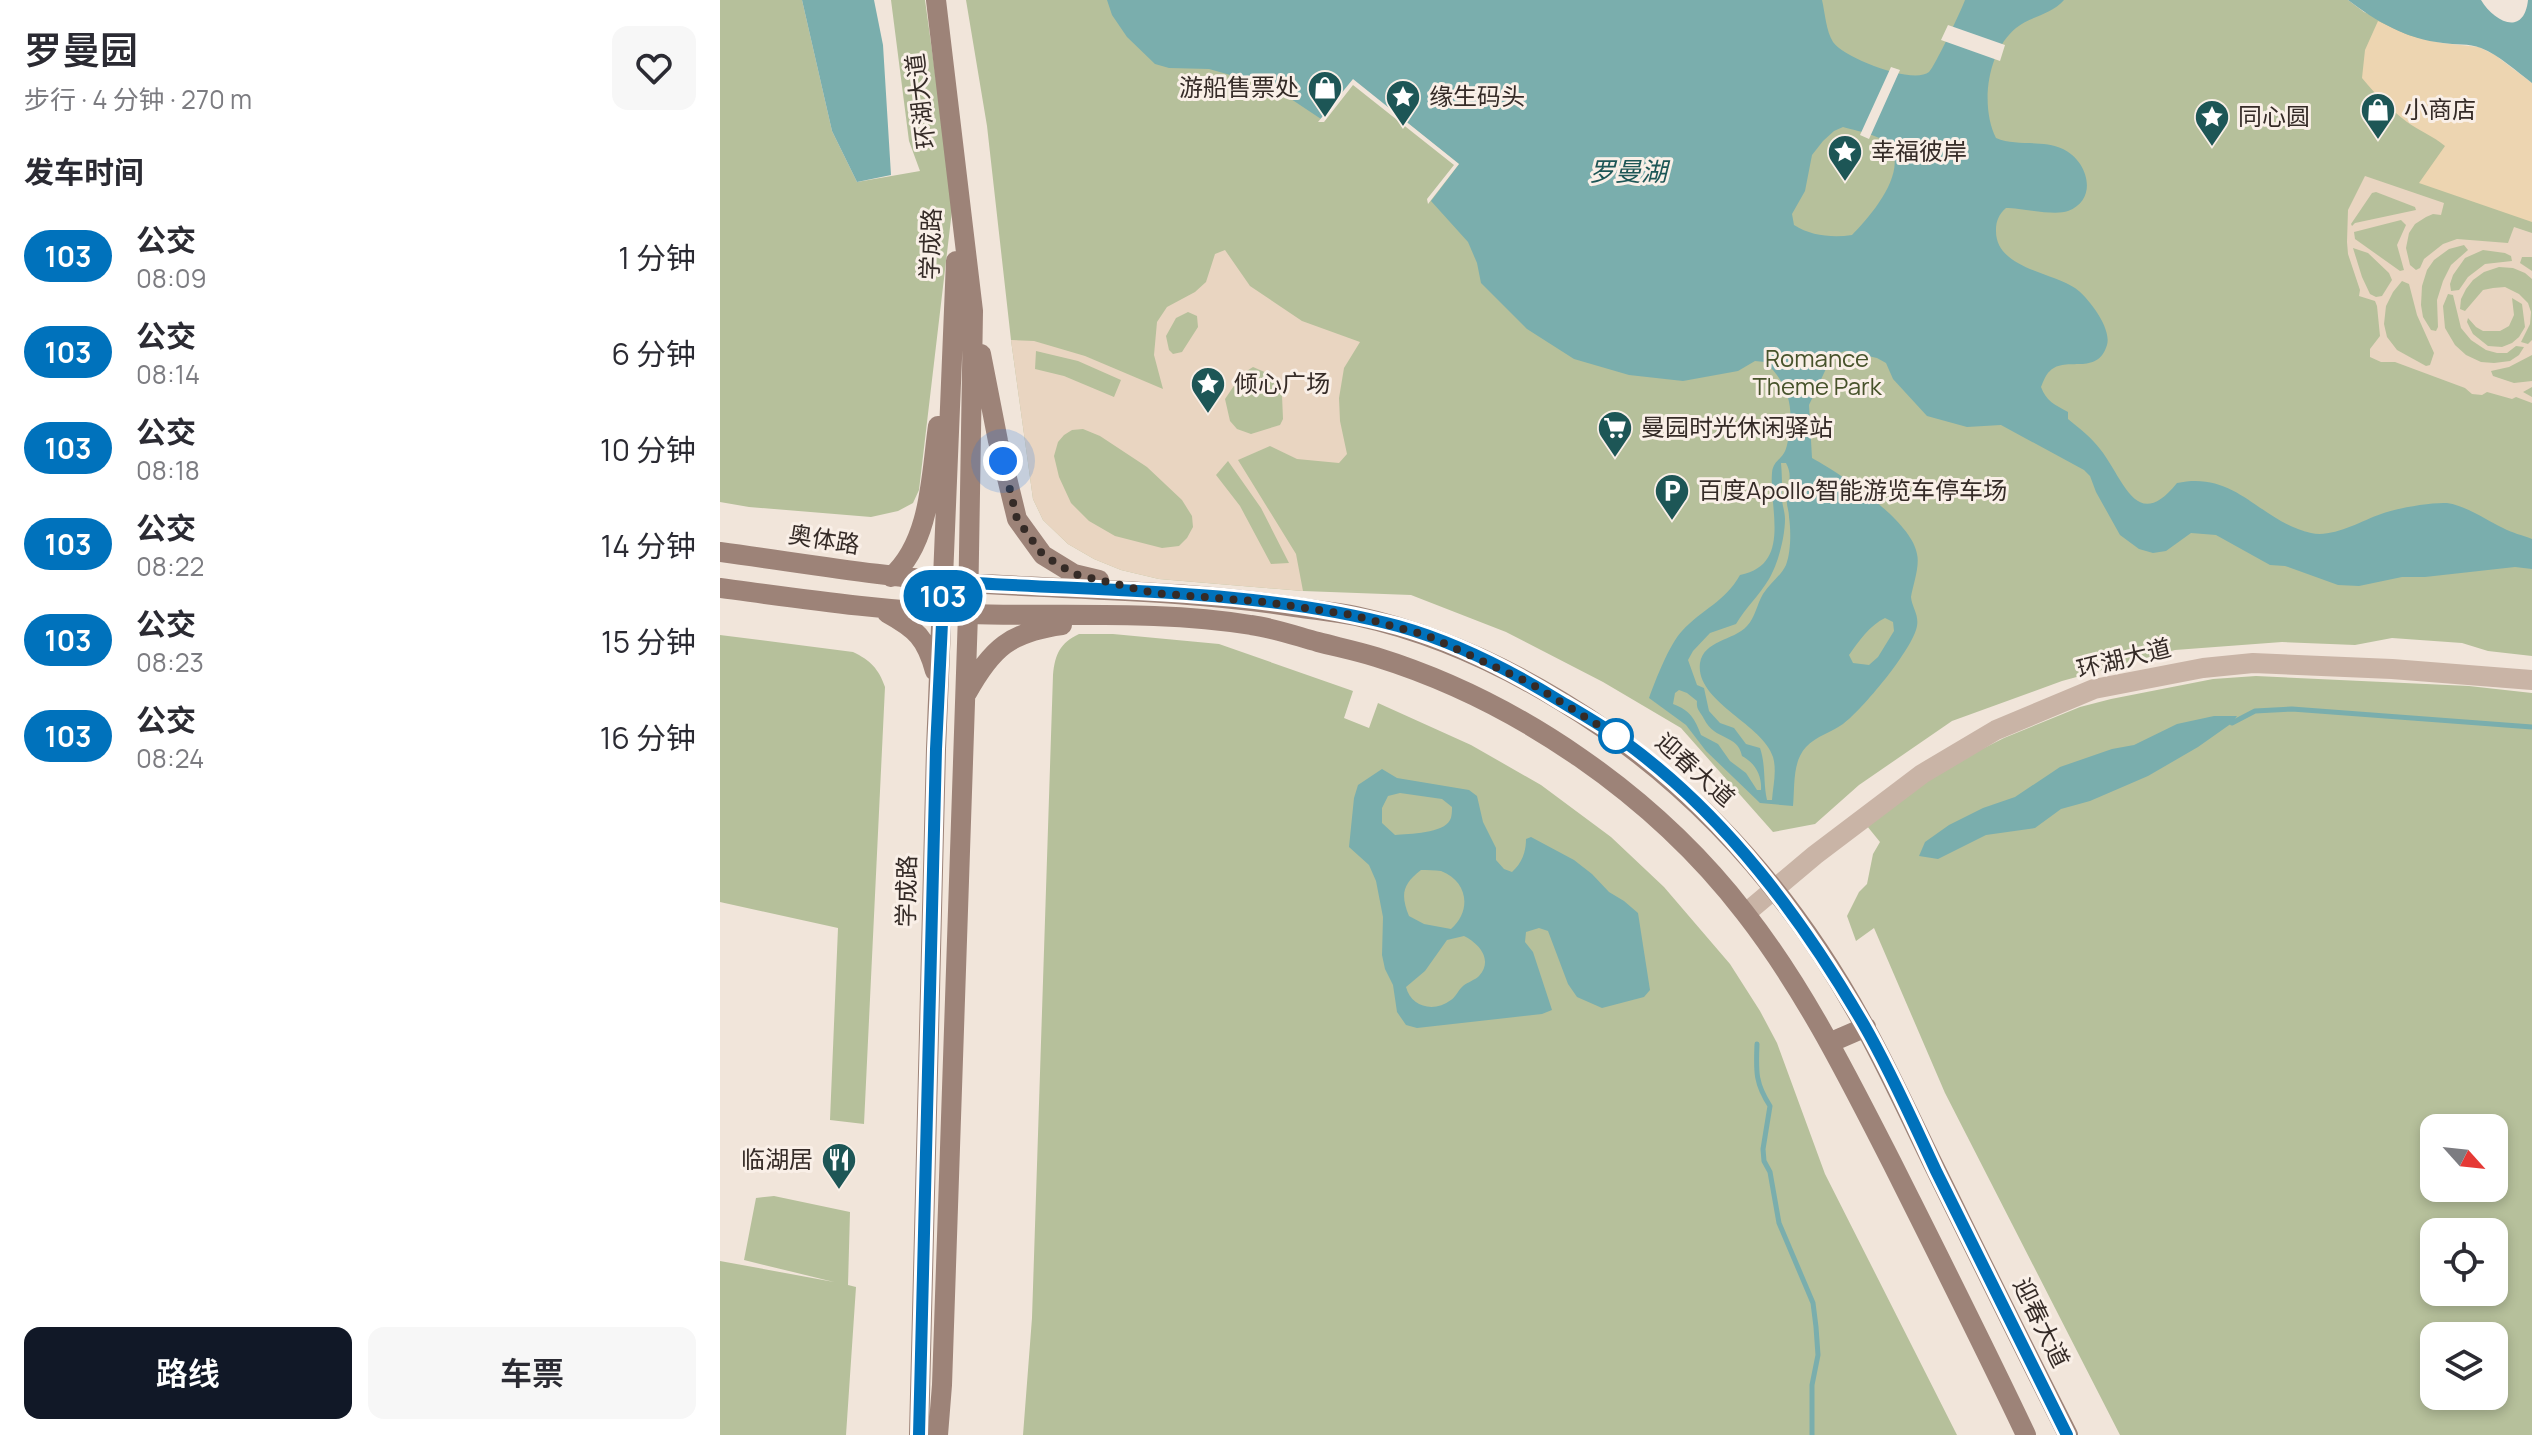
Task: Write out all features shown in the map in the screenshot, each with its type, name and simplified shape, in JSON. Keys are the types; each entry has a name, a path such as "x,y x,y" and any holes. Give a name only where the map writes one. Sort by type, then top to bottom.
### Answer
{"main road":[{"name":"环湖大道","path":"936,0 959,197"},
{"name":"学成路","path":"938,1435 968,614 964,307 959,197"},
{"name":"学成路","path":"919,1435 942,612 964,307"},
{"path":"891,577 904,565 916,539 928,498 964,307"},
{"path":"964,307 1017,519 1043,555 1074,574 1154,593"},
{"name":"奥体路","path":"720,552 891,577 968,583"},
{"name":"迎春大道","path":"968,583 1265,602 1352,615 1426,635 1530,683 1625,742 1735,842 1808,934 1866,1027 2068,1435"},
{"path":"720,588 880,609 1149,617 1253,625 1377,657 1460,690 1540,731 1594,767 1653,814 1746,913 1820,1025 1972,1321 2026,1435"},
{"path":"880,609 912,626 930,651 939,689"},
{"path":"965,696 982,666 1006,642 1037,628 1149,617"},
{"path":"1653,814 1678,787"},
{"path":"1829,1043 1866,1027"}],"street":[{"name":"环湖大道","path":"1746,913 1815,855 1922,774 1996,730 2094,689 2203,668 2253,663 2392,669 2532,680"}],"green space":[{"path":"720,0 802,0 832,131 857,182 920,171 909,141 891,0 925,0 953,202 919,490 913,503 898,511 871,517 720,502"},
{"name":"Romance Theme Park","path":"966,0 2348,0 2364,12 2532,83 2532,656 2488,651 2462,643 2392,638 2355,645 2282,642 2175,650 2062,681 1952,721 1859,785 1815,824 1773,832 1681,728 1603,682 1506,632 1411,595 1303,591 1159,579 1121,570 1094,559 1068,544 1043,520 1033,499 987,126"},
{"path":"1079,634 1113,634 1219,644 1353,691 1344,718 1369,728 1378,703 1471,745 1541,785 1611,837 1664,887 1730,964 1760,1011 1777,1043 1825,1174 1957,1435 1023,1435 1032,1318 1053,675 1060,650"},
{"path":"720,635 853,652 873,666 885,687 864,1124 830,1120 838,928 720,902"},
{"path":"2256,676 2469,686 2532,693 2532,1435 2120,1435 1945,1093 1874,928 1856,941 1847,916 1859,892 1867,884 1873,854 1880,842 1867,826 1948,766 2004,738 2080,707 2213,679"},
{"path":"774,1196 850,1212 848,1285 856,1287 846,1435 720,1435 720,1261 834,1282 744,1260 756,1198"}],"sand":[{"path":"2378,21 2408,35 2479,47 2532,83 2532,222 2419,183 2445,146 2401,117 2362,78 2365,50"}],"shaded area":[{"path":"2365,176 2444,203 2441,215 2426,217 2415,224 2409,233 2406,248 2410,265 2416,270 2443,244 2457,239 2508,243 2514,227 2532,233 2532,257 2522,257 2520,263 2532,271 2532,279 2513,268 2499,267 2484,272 2466,289 2460,309 2465,311 2483,290 2493,288 2505,287 2528,303 2530,324 2521,342 2528,344 2532,340 2532,355 2509,367 2491,371 2493,376 2514,383 2532,381 2532,387 2523,392 2532,397 2532,403 2487,392 2472,394 2465,388 2395,362 2381,362 2370,357 2370,349 2380,336 2377,306 2375,301 2359,296 2360,290 2348,254 2348,210","holes":["2376,192 2416,210 2351,224 2372,193","2401,220 2406,225 2397,245 2404,270 2400,271 2355,239 2354,232","2464,245 2468,250 2451,265 2443,281 2437,300 2436,331 2431,330 2423,317 2421,305 2422,286 2434,260 2449,249","2353,248 2368,253 2389,273 2392,280 2382,296 2370,294 2362,277","2483,250 2511,256 2512,261 2485,264 2468,277 2459,290 2451,291 2453,275 2465,258","2402,281 2409,284 2417,315 2434,353 2430,365 2426,366 2397,350 2387,337 2384,324 2386,306","2448,294 2453,295 2461,328 2471,340 2497,353 2507,353 2516,346 2524,347 2510,361 2481,362 2455,345 2445,328 2443,306","2512,298 2522,304 2525,327 2512,343 2502,347 2488,346 2473,334 2467,322 2468,318 2483,331 2500,331 2509,326 2514,315"]},
{"path":"1225,250 1250,286 1302,321 1360,342 1344,368 1339,398 1347,454 1339,463 1297,459 1270,446 1238,460 1296,554 1303,591 1159,579 1121,570 1068,544 1043,520 1033,499 1011,340 1034,341 1085,356 1163,389 1154,355 1157,322 1167,307 1195,292 1206,282 1215,254","holes":["1188,312 1197,316 1198,327 1182,352 1173,354 1166,336 1176,318","1036,351 1078,361 1121,380 1114,397 1064,376 1035,369","1253,367 1276,377 1282,395 1283,419 1280,425 1251,434 1237,429 1230,421 1225,399 1242,374","1083,429 1100,436 1147,467 1182,500 1192,516 1193,527 1187,538 1179,546 1162,548 1115,536 1089,521 1071,503 1059,477 1054,456 1058,442 1064,435","1228,461 1261,508 1289,563 1271,564 1240,506 1216,475"]}],"water":[{"path":"802,0 874,0 883,45 891,175 857,182 832,131"},
{"name":"罗曼湖","path":"1107,0 1822,0 1829,33 1840,48 1879,68 1921,75 1932,68 1965,0 2064,0 2022,24 2006,38 1993,65 1988,95 1988,111 1996,138 2063,149 2079,162 2086,180 2084,198 2068,211 2006,208 1997,224 1998,243 2005,253 2026,267 2075,288 2092,306 2106,330 2107,345 2096,360 2064,365 2050,371 2041,387 2046,396 2068,412 2068,419 2097,445 2124,486 2141,503 2151,503 2163,497 2177,483 2198,481 2216,484 2232,490 2293,527 2320,534 2338,531 2396,510 2447,503 2532,539 2532,569 2515,567 2402,577 2359,586 2338,585 2285,566 2270,565 2216,535 2191,533 2166,551 2153,553 2139,549 2120,535 2084,470 2001,425 1967,427 1927,416 1893,379 1886,363 1845,351 1832,356 1809,405 1812,458 1874,500 1903,527 1912,541 1918,559 1911,597 1917,626 1897,663 1862,706 1843,724 1810,743 1802,753 1795,775 1793,806 1760,803 1706,751 1686,725 1649,698 1677,637 1720,599 1740,575 1756,569 1767,560 1772,548 1772,473 1786,449 1790,414 1784,386 1773,370 1765,362 1755,361 1738,371 1683,381 1629,375 1574,359 1527,329 1481,283 1468,242 1431,201 1459,164 1353,80 1321,119 1273,87 1209,69 1169,68 1155,64 1127,37 1112,15","holes":["1843,127 1875,136 1890,146 1894,157 1891,181 1868,217 1852,235 1830,236 1808,232 1794,225 1792,214 1805,191 1812,155 1834,131","1781,463 1786,463 1790,476 1787,501 1790,541 1786,565 1763,594 1747,626 1713,645 1700,663 1701,677 1708,690 1757,734 1773,757 1772,800 1767,800 1760,748 1746,744 1734,728 1720,723 1709,711 1704,688 1697,685 1688,660 1710,633 1736,624 1772,573 1785,526","1885,618 1893,622 1894,631 1878,657 1869,665 1853,663 1849,655 1874,625","1679,690 1697,701 1698,709 1709,726 1736,744 1742,756 1757,770 1761,790 1757,790 1746,773 1730,761 1718,744 1701,735 1688,712 1673,704 1675,693"]},
{"path":"2348,0 2481,0 2493,14 2515,22 2521,19 2528,0 2532,0 2532,83 2488,51 2472,45 2430,41 2405,33 2381,22"},
{"path":"2214,716 2237,716 2198,747 2148,776 2090,801 2061,809 2035,828 1986,835 1938,859 1919,856 1925,842 1949,825 2015,797 2060,767 2112,749 2134,745 2177,724"},
{"path":"1382,769 1397,778 1469,790 1477,796 1483,822 1496,848 1496,860 1504,869 1512,872 1515,869 1523,857 1526,839 1531,837 1574,860 1638,913 1650,990 1644,997 1602,1008 1577,997 1568,984 1548,931 1539,928 1526,932 1525,942 1533,952 1552,1010 1542,1014 1417,1028 1406,1025 1397,1012 1393,985 1382,955 1383,917 1376,881 1369,865 1349,847 1358,785","holes":["1400,793 1442,799 1452,807 1450,820 1434,830 1395,835 1382,823 1382,808 1388,796","1421,870 1441,871 1462,889 1462,914 1451,929 1424,924 1409,916 1404,895","1464,936 1474,943 1485,958 1483,970 1451,1000 1438,1006 1424,1006 1413,999 1406,987 1425,971 1447,940"]}],"pier":[{"path":"1948,25 2005,45 2000,61 1941,40"},
{"path":"1891,67 1900,70 1869,139 1860,135"},
{"path":"1353,79 1459,164 1428,204 1427,199 1454,165 1353,85 1324,122 1318,122"}],"waterway":[{"path":"2232,723 2255,711 2292,709 2532,727"},
{"path":"1757,1044 1758,1076 1770,1106 1764,1161 1770,1172 1779,1223 1813,1303 1818,1355 1812,1385 1812,1435"}],"bus line":[{"name":"103","path":"919,1435 936,749 944,581 1201,596 1352,615 1398,626 1453,645 1530,683 1625,742 1735,842 1808,934 1866,1027 2067,1435"}],"place":[{"name":"游船售票处","path":"1325,119"},
{"name":"缘生码头","path":"1403,128"},
{"name":"小商店","path":"2378,141"},
{"name":"同心圆","path":"2212,148"},
{"name":"幸福彼岸","path":"1845,183"},
{"name":"倾心广场","path":"1208,415"},
{"name":"曼园时光休闲驿站","path":"1615,459"},
{"name":"百度Apollo智能游览车停车场","path":"1672,522"},
{"name":"临湖居","path":"839,1191"}],"route":[{"path":"1003,461 1017,519 1043,555 1074,574 1154,593 1265,602 1352,615 1398,626 1453,645 1530,683 1616,736"}]}
